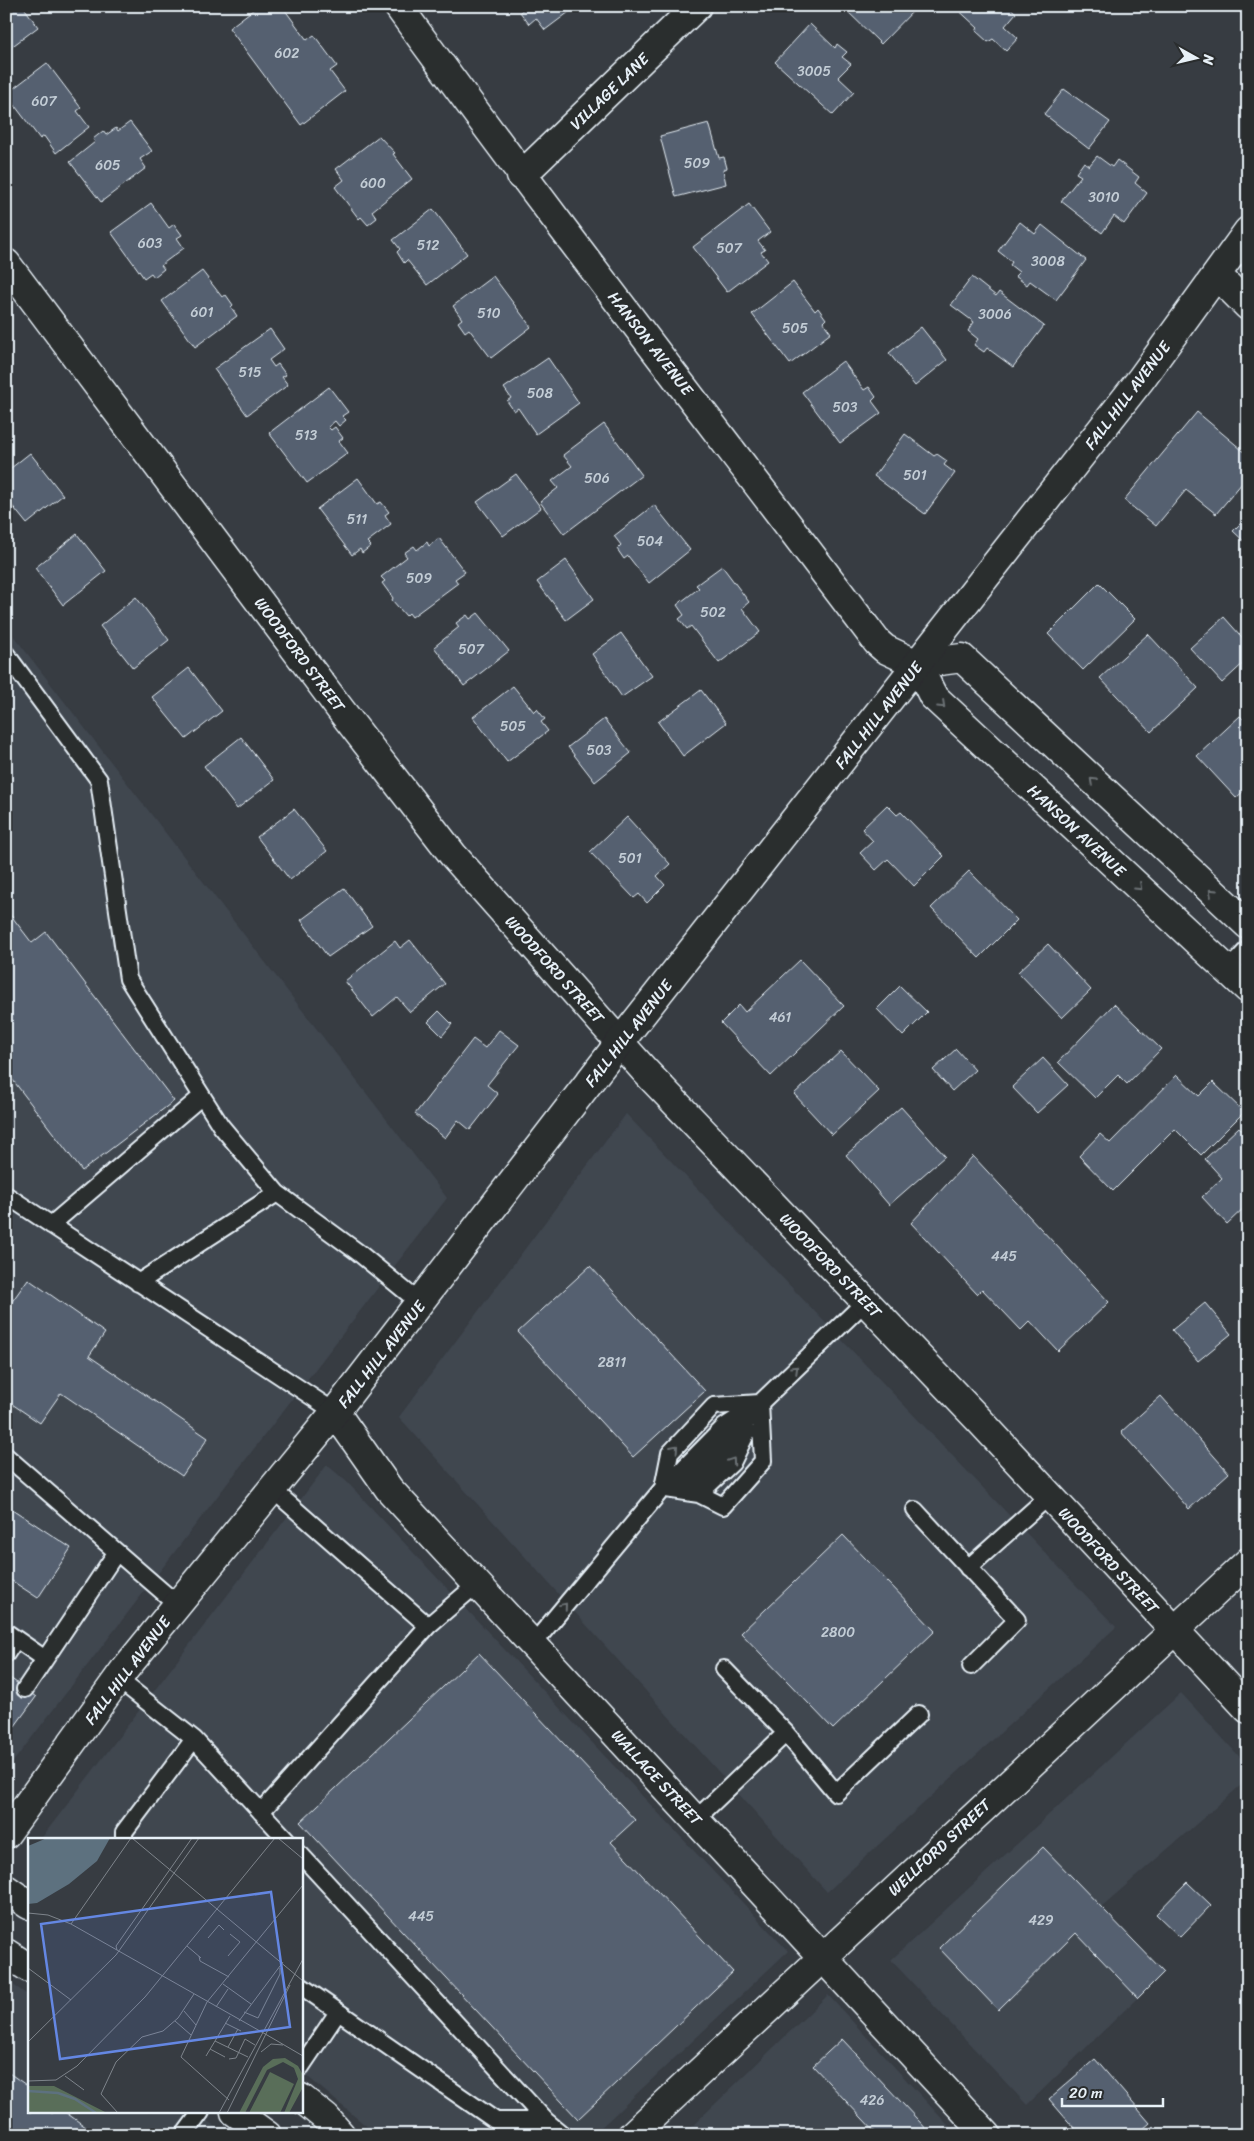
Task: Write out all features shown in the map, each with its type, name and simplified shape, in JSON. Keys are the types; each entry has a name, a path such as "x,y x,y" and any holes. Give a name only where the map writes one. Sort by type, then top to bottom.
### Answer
{"street":[{"name":"HANSON AVENUE","path":"398,6 522,176 697,403 877,642 885,649 917,664 933,696 1248,989"},
{"name":"VILLAGE LANE","path":"522,176 697,6"},
{"name":"FALL HILL AVENUE","path":"6,1834 118,1679 335,1412 620,1042 1141,378 1218,276 1248,231"},
{"name":"WOODFORD STREET","path":"6,263 453,855 620,1042 1050,1496 1248,1709"},
{"path":"1218,276 1248,306"},
{"path":"917,664 962,658 1248,925"},
{"name":"WALLACE STREET","path":"335,1412 389,1489 987,2135"},
{"name":"WELLFORD STREET","path":"632,2135 822,1956 1248,1562"},
{"path":"6,1889 28,1904"},
{"path":"6,1953 28,1967"},
{"path":"302,2099 326,2118 341,2135"},
{"path":"238,2114 267,2135"}],"lane":[{"path":"6,654 100,780 128,979 220,1126 277,1193 359,1253 420,1303"},
{"path":"1228,970 1248,949"},
{"path":"51,1225 202,1096"},
{"path":"138,1283 277,1193"},
{"path":"6,1195 335,1412"},
{"path":"532,1644 663,1488 724,1427 760,1403 866,1301"},
{"path":"663,1488 670,1453 714,1406 760,1403"},
{"path":"699,1494 732,1463 760,1403"},
{"path":"663,1488 699,1494 723,1506 763,1461 760,1403"},
{"path":"6,1456 178,1605"},
{"path":"272,1489 428,1626"},
{"path":"968,1568 1050,1496"},
{"path":"915,1510 1017,1620 970,1666"},
{"path":"25,1689 116,1553"},
{"path":"262,1812 428,1626 477,1584"},
{"path":"6,1654 11,1636 45,1659"},
{"path":"724,1669 786,1733 836,1793 919,1714"},
{"path":"118,1679 194,1739 285,1838"},
{"path":"696,1820 786,1733"},
{"path":"124,1838 124,1832 194,1739"},
{"path":"302,1856 546,2121 563,2135"},
{"path":"302,1987 496,2121 546,2121"},
{"path":"302,2066 338,2012"},
{"path":"184,2135 199,2114"}],"shaded area":[{"path":"6,626 447,1198 6,1771"},
{"path":"626,1114 1116,1627 827,1892 399,1417"},
{"path":"327,1465 347,1482 788,1951 593,2135 377,2135 302,2072 302,1838 42,1838"},
{"path":"1181,1693 1248,1766 1248,1779 1101,1907 1164,1972 1027,2105 891,1960"},
{"path":"6,1980 28,1995 28,2114 197,2114 228,2135 6,2135"},
{"path":"828,1995 957,2135 683,2135"}],"building":[{"path":"6,6 23,6 38,27 6,51"},
{"path":"258,6 282,6 307,40 314,35 337,66 330,71 345,91 301,125 229,28"},
{"path":"527,6 577,6 545,30 536,18 529,24 520,12"},
{"path":"842,6 916,6 917,7 881,44"},
{"path":"954,6 1008,6 1016,13 1005,26 1018,38 1006,51 993,39 988,42 976,31 978,28"},
{"path":"810,24 835,48 837,44 847,52 842,57 851,64 838,77 854,92 833,115 775,62"},
{"path":"47,63 81,108 77,111 89,127 56,153 44,136 40,139 6,94"},
{"path":"1064,89 1110,122 1089,149 1044,114"},
{"path":"130,122 152,151 140,159 146,168 101,202 70,162 95,142 93,139 103,131 106,135 116,128 118,131"},
{"path":"709,123 719,158 724,157 727,168 723,170 726,184 676,197 660,136"},
{"path":"379,136 395,153 393,154 412,179 372,211 377,218 368,225 361,217 359,219 335,187 344,180 336,169"},
{"path":"1097,156 1112,167 1117,160 1139,177 1135,183 1147,193 1124,224 1114,216 1102,233 1061,201 1081,176 1076,173 1084,162 1089,166"},
{"path":"151,203 169,228 174,224 182,235 177,238 184,248 161,265 164,269 154,277 151,273 144,278 111,232"},
{"path":"749,204 770,232 758,241 765,250 761,252 768,261 727,292 693,247"},
{"path":"433,209 467,254 427,285 407,260 404,263 397,252 400,249 393,240"},
{"path":"1020,222 1035,234 1042,225 1086,260 1056,300 1030,281 1027,285 1015,276 1019,272 1010,265 1012,262 998,251"},
{"path":"202,271 222,297 226,295 233,305 231,307 237,316 195,347 162,301"},
{"path":"493,276 531,327 491,358 469,329 465,332 458,322 462,319 453,306"},
{"path":"972,277 996,296 999,292 1044,326 1013,367 987,348 984,352 974,345 978,339 968,331 974,322 951,305"},
{"path":"793,282 815,311 818,308 826,319 823,322 831,333 790,364 752,314"},
{"path":"921,327 947,360 915,386 889,353"},
{"path":"270,329 284,349 269,360 274,367 278,364 286,375 282,377 288,385 247,415 214,369"},
{"path":"548,358 579,403 536,434 518,408 514,411 507,401 511,398 504,388"},
{"path":"843,361 864,390 869,387 876,397 872,401 881,413 840,443 802,392"},
{"path":"329,387 348,412 342,416 346,420 339,426 335,421 328,427 331,430 335,427 343,438 339,441 348,453 307,483 269,433"},
{"path":"1197,412 1248,455 1248,476 1216,514 1186,490 1156,526 1124,500"},
{"path":"604,424 642,475 564,534 540,502 558,488 552,481 572,466 563,455"},
{"path":"905,434 934,456 937,454 947,461 944,465 955,473 925,514 874,476"},
{"path":"30,453 63,495 27,524 6,498 6,472"},
{"path":"516,474 541,508 503,536 477,502"},
{"path":"358,478 377,504 381,502 389,512 385,515 391,524 367,542 371,546 362,553 360,549 352,555 317,509"},
{"path":"654,505 690,550 649,583 628,556 624,559 617,549 621,545 614,536"},
{"path":"1248,516 1248,545 1233,531"},
{"path":"77,534 106,571 63,605 35,568"},
{"path":"439,538 465,572 455,579 458,583 412,617 409,613 406,616 392,600 393,598 382,583 385,581 381,577 407,557 404,553 414,546 417,550 427,542 429,546"},
{"path":"566,560 594,599 566,620 537,582"},
{"path":"722,566 749,602 742,608 760,632 719,663 691,626 687,629 679,619 684,615 677,605 699,588 696,585"},
{"path":"1099,583 1135,619 1083,670 1048,634"},
{"path":"136,597 169,640 133,668 100,626"},
{"path":"478,613 509,651 464,686 434,647 459,627 456,623 467,615 470,619"},
{"path":"1224,617 1248,644 1248,659 1222,683 1190,648"},
{"path":"621,633 652,676 622,697 592,654"},
{"path":"1148,634 1198,688 1151,732 1100,678"},
{"path":"189,668 222,711 186,739 152,697"},
{"path":"513,686 534,712 537,709 545,719 541,722 548,731 507,762 473,717"},
{"path":"701,690 726,723 683,756 658,722"},
{"path":"1240,716 1248,724 1248,787 1236,798 1197,756"},
{"path":"604,719 631,753 595,782 568,747"},
{"path":"241,737 274,780 237,809 204,766"},
{"path":"887,805 897,815 901,812 944,856 914,886 888,859 876,870 860,853 873,841 862,829"},
{"path":"294,809 327,851 290,880 257,837"},
{"path":"627,817 670,864 657,876 665,885 647,903 639,894 634,898 590,852"},
{"path":"969,871 1017,920 979,958 931,908"},
{"path":"344,888 372,926 328,957 301,920"},
{"path":"6,909 32,943 46,932 174,1101 82,1171 6,1071"},
{"path":"410,940 445,984 410,1012 397,997 373,1017 345,981 395,941 400,948"},
{"path":"1048,944 1091,990 1062,1018 1018,972"},
{"path":"800,960 844,1006 771,1076 721,1023 739,1005 745,1012"},
{"path":"900,986 927,1012 903,1036 877,1009"},
{"path":"1114,1004 1161,1049 1127,1084 1118,1075 1095,1098 1058,1062"},
{"path":"439,1011 452,1024 442,1036 428,1022"},
{"path":"499,1030 519,1045 487,1085 498,1094 470,1130 458,1120 445,1138 415,1114 473,1039 485,1048"},
{"path":"956,1049 975,1070 952,1091 933,1070"},
{"path":"841,1051 879,1091 832,1135 794,1094"},
{"path":"1043,1058 1068,1085 1037,1113 1012,1087"},
{"path":"1177,1075 1199,1096 1213,1082 1244,1112 1201,1155 1175,1129 1113,1191 1079,1156 1100,1134 1110,1143"},
{"path":"901,1107 945,1156 889,1205 846,1155"},
{"path":"1239,1127 1248,1137 1248,1204 1227,1224 1202,1197 1222,1178 1205,1159"},
{"path":"973,1156 1109,1302 1058,1351 1030,1321 1021,1330 982,1289 977,1294 911,1223"},
{"path":"590,1266 705,1391 633,1457 518,1332"},
{"path":"28,1279 105,1333 89,1356 208,1438 182,1476 61,1393 40,1423 6,1400 6,1310"},
{"path":"1205,1303 1231,1334 1198,1361 1172,1330"},
{"path":"1161,1396 1229,1473 1189,1509 1121,1432"},
{"path":"6,1505 71,1548 38,1598 6,1577"},
{"path":"843,1535 935,1631 833,1729 741,1633"},
{"path":"479,1653 635,1820 611,1842 733,1972 578,2119 300,1822"},
{"path":"6,1675 36,1697 12,1730 6,1726"},
{"path":"1043,1847 1164,1972 1138,1998 1076,1933 998,2010 939,1948"},
{"path":"1187,1882 1211,1905 1180,1937 1156,1914"},
{"path":"842,2039 932,2135 878,2135 813,2066"},
{"path":"1095,2059 1150,2123 1136,2135 1080,2135 1049,2099"},
{"path":"6,2071 28,2086 28,2114 68,2114 97,2135 10,2135 6,2132"},
{"path":"1154,2126 1162,2135 1145,2135"}]}
